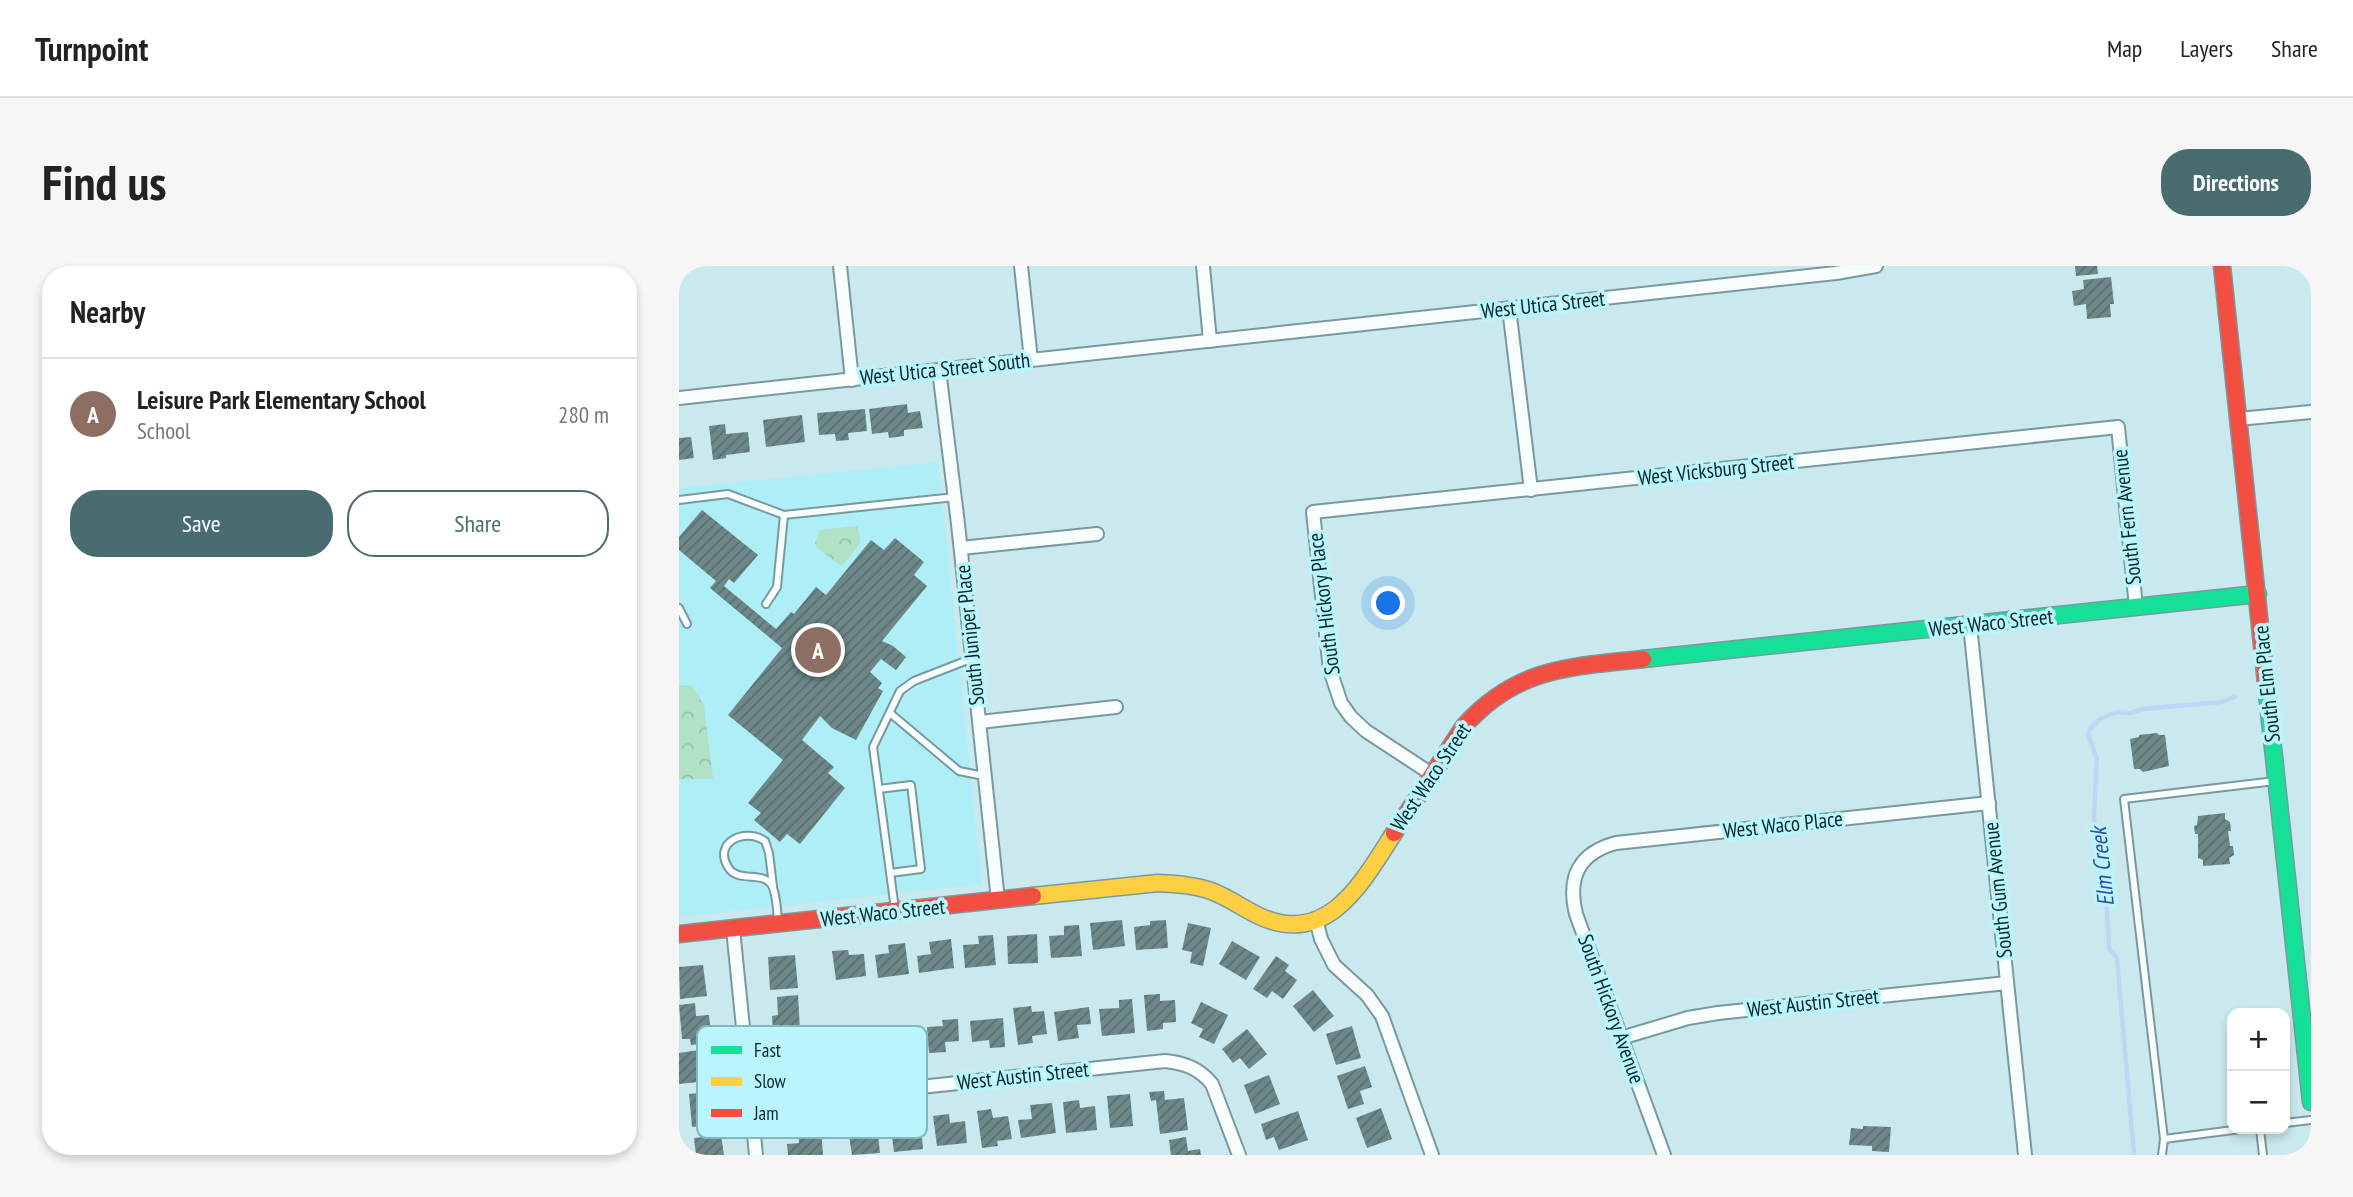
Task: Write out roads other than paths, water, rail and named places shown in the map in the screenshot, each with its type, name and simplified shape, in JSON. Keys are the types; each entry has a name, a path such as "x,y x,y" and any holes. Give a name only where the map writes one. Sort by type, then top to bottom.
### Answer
{"street":[{"path":"840,266 852,380"},
{"path":"1021,266 1031,360"},
{"path":"1203,266 1210,341"},
{"name":"West Utica Street","path":"1210,341 1876,266"},
{"name":"South Elm Place","path":"2222,266 2311,1102"},
{"path":"1509,308 1531,490"},
{"name":"West Utica Street South","path":"679,398 1210,341"},
{"name":"South Juniper Place","path":"939,370 961,548 998,900"},
{"path":"2238,419 2311,412"},
{"name":"West Vicksburg Street","path":"1313,512 2118,427"},
{"name":"South Fern Avenue","path":"2118,427 2136,607"},
{"name":"South Hickory Place","path":"1313,512 1330,670 1341,703 1366,731 1433,775"},
{"path":"961,548 1097,534"},
{"name":"West Waco Street","path":"679,934 1144,884 1185,884 1222,896 1267,920 1293,923 1316,919 1338,910 1356,891 1479,707 1517,682 1536,674 1578,666 2258,594"},
{"name":"South Gum Avenue","path":"1970,625 2025,1155"},
{"path":"980,722 1116,707"},
{"name":"West Waco Place","path":"1582,862 1595,850 1616,843 1989,803"},
{"name":"South Hickory Avenue","path":"1582,862 1575,878 1573,903 1664,1155"},
{"path":"1316,919 1326,951 1334,965 1367,995 1382,1016 1432,1155"},
{"path":"733,929 743,1026"},
{"name":"West Austin Street","path":"1621,1038 1688,1018 1718,1013 2007,983"},
{"name":"West Austin Street","path":"927,1086 1165,1060 1189,1065 1206,1076 1212,1084 1240,1155"}],"lane":[{"path":"679,500 728,494 784,515 955,497"},
{"path":"766,604 777,587 784,515"},
{"path":"679,608 687,624"},
{"path":"895,911 873,747 900,691 914,681 973,658"},
{"path":"890,713 959,771 985,776"},
{"path":"2162,1155 2164,1139 2124,799 2277,781"},
{"path":"879,789 911,785 921,869 890,873"},
{"path":"773,886 766,879 737,875 728,868 725,853 727,845 734,838 753,834 765,841 769,853 778,924"},
{"path":"2290,1122 2311,1120"},
{"path":"2164,1139 2227,1131"},
{"path":"2261,1134 2263,1155"}],"waterway":[{"name":"Elm Creek","path":"2134,1155 2117,958 2109,948 2106,891 2096,853 2094,813 2097,759 2088,735 2089,730 2100,719 2116,712 2131,713 2142,709 2222,702 2235,697"}],"place":[{"name":"Leisure Park Elementary School","path":"818,650"}]}
